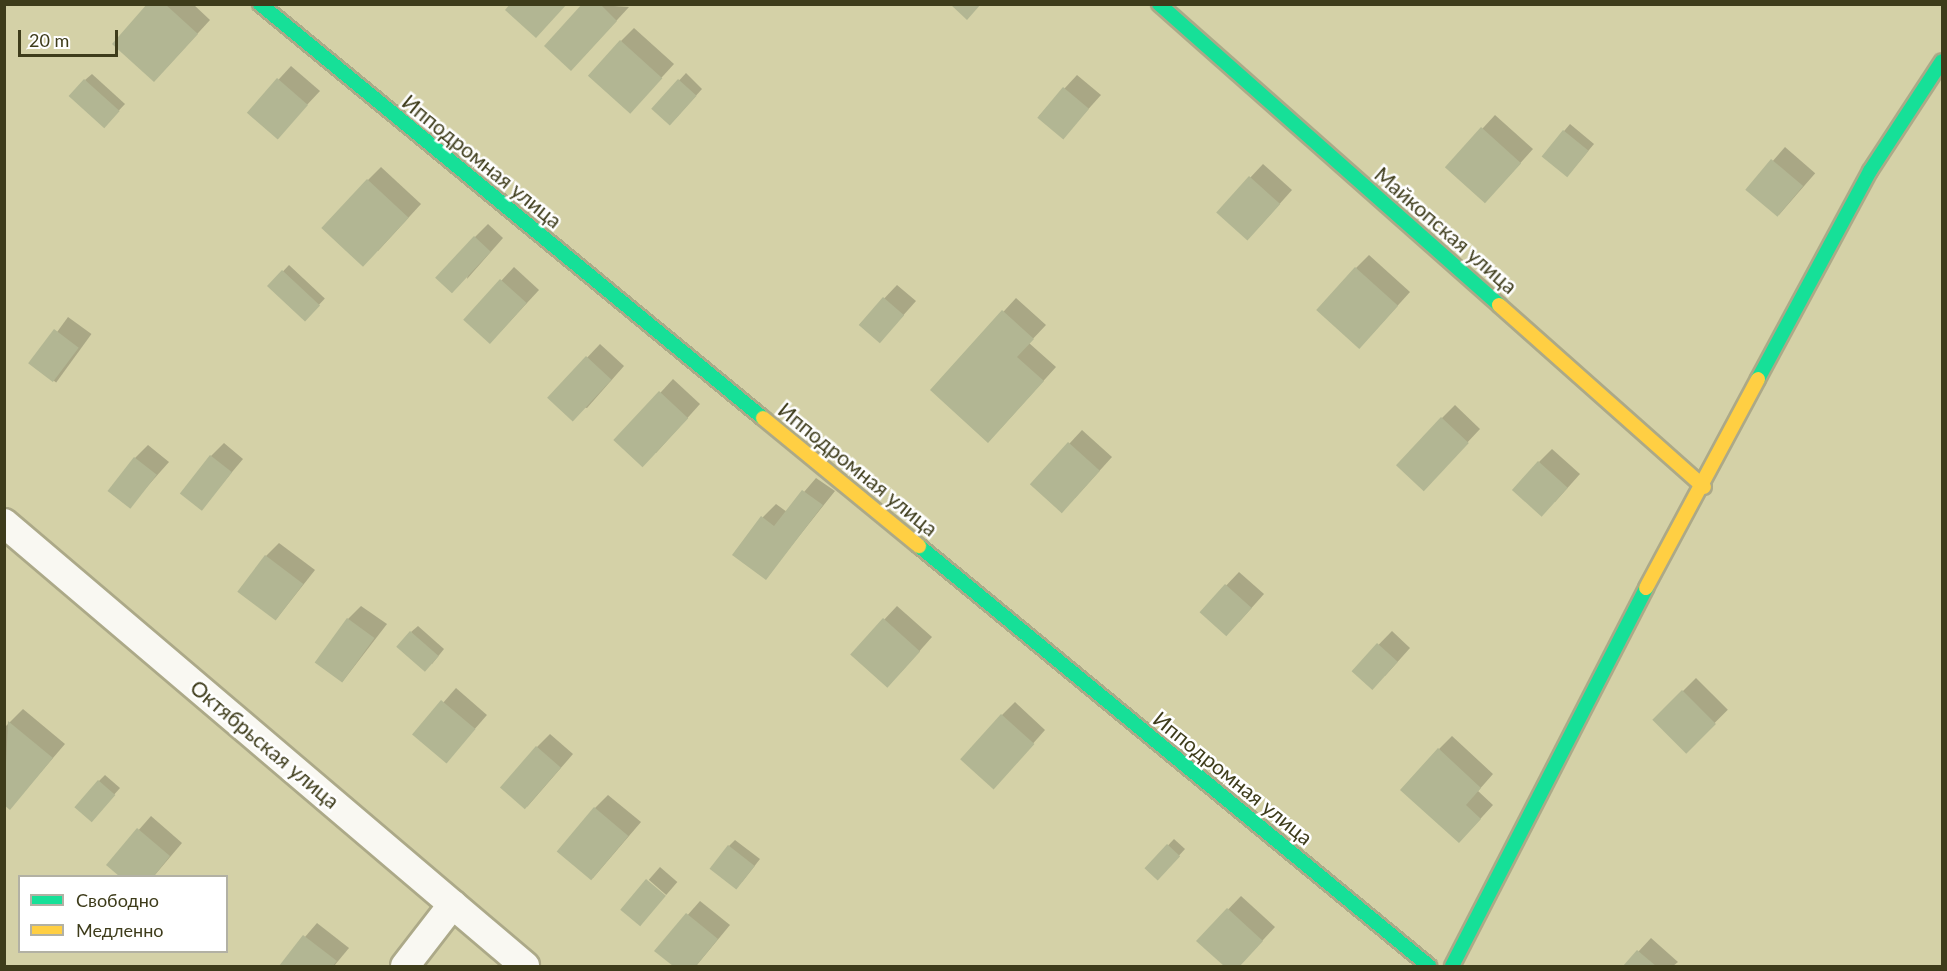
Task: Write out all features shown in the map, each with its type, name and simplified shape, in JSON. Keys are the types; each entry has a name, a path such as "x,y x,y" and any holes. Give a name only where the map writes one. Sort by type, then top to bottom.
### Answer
{"street":[{"name":"Майкопская улица","path":"1159,4 1704,487"},
{"name":"Ипподромная улица","path":"267,7 1429,966"},
{"path":"1452,966 1580,710 1704,487 1870,171 1942,61"},
{"name":"Октябрьская улица","path":"4,523 525,966"},
{"path":"405,966 453,904"}],"building":[{"path":"147,4 165,4 198,34 154,82 112,44"},
{"path":"510,4 567,4 536,38 505,10"},
{"path":"582,4 600,4 617,21 571,71 544,46"},
{"path":"950,4 981,4 967,20"},
{"path":"620,40 662,78 630,114 588,76"},
{"path":"277,78 308,105 278,140 247,113"},
{"path":"84,79 120,111 104,128 69,96"},
{"path":"678,79 697,96 670,125 651,109"},
{"path":"1063,87 1089,109 1063,139 1037,118"},
{"path":"1481,127 1521,163 1485,203 1445,167"},
{"path":"1563,130 1589,151 1567,177 1542,156"},
{"path":"1771,159 1803,186 1777,217 1745,190"},
{"path":"1249,176 1280,204 1247,241 1216,212"},
{"path":"367,179 409,218 363,267 321,228"},
{"path":"474,236 491,252 452,293 435,278"},
{"path":"1355,267 1398,306 1359,349 1316,310"},
{"path":"282,270 320,305 305,322 267,286"},
{"path":"500,279 527,303 490,344 463,320"},
{"path":"883,297 904,315 880,343 859,325"},
{"path":"1002,310 1034,339 1017,357 1044,381 988,443 930,390"},
{"path":"54,329 79,348 53,382 28,363"},
{"path":"586,356 612,380 573,422 547,398"},
{"path":"659,391 688,418 643,467 613,440"},
{"path":"1441,417 1469,443 1424,491 1396,465"},
{"path":"1068,442 1100,471 1062,513 1030,484"},
{"path":"210,455 232,472 202,511 180,494"},
{"path":"134,457 157,475 130,509 108,491"},
{"path":"1538,461 1568,488 1542,517 1512,490"},
{"path":"802,490 823,505 766,580 732,555 761,516 774,526"},
{"path":"265,555 303,584 276,621 237,592"},
{"path":"1225,584 1252,608 1226,636 1200,612"},
{"path":"347,618 375,638 342,682 315,662"},
{"path":"883,618 920,651 887,688 850,654"},
{"path":"410,631 439,656 425,672 396,647"},
{"path":"1377,643 1398,662 1372,690 1352,671"},
{"path":"1682,690 1716,724 1686,754 1652,720"},
{"path":"441,700 475,729 447,763 412,734"},
{"path":"1001,714 1034,744 994,789 960,759"},
{"path":"8,721 53,758 10,810 4,805"},
{"path":"536,746 561,768 525,809 500,788"},
{"path":"1438,748 1481,788 1466,805 1481,819 1459,843 1400,790"},
{"path":"98,780 115,795 92,822 74,807"},
{"path":"594,807 628,836 591,880 557,851"},
{"path":"137,828 170,856 155,875 118,875 106,865"},
{"path":"1167,844 1180,856 1158,880 1144,868"},
{"path":"728,845 755,866 736,890 710,869"},
{"path":"646,879 666,896 640,926 620,910"},
{"path":"1227,908 1263,941 1240,966 1224,966 1196,941"},
{"path":"686,913 718,939 696,966 673,966 654,951"},
{"path":"303,935 337,961 333,966 279,966"},
{"path":"1637,950 1656,966 1623,966"}],"traffic: fast":[{"path":"260,4 763,418"},
{"path":"1159,4 1499,305"},
{"path":"1758,379 1870,171 1942,61"},
{"path":"919,546 1429,966"},
{"path":"1452,966 1646,588"}],"traffic: slow":[{"path":"1499,305 1704,487"},
{"path":"1646,588 1758,379"},
{"path":"763,418 919,546"}]}
